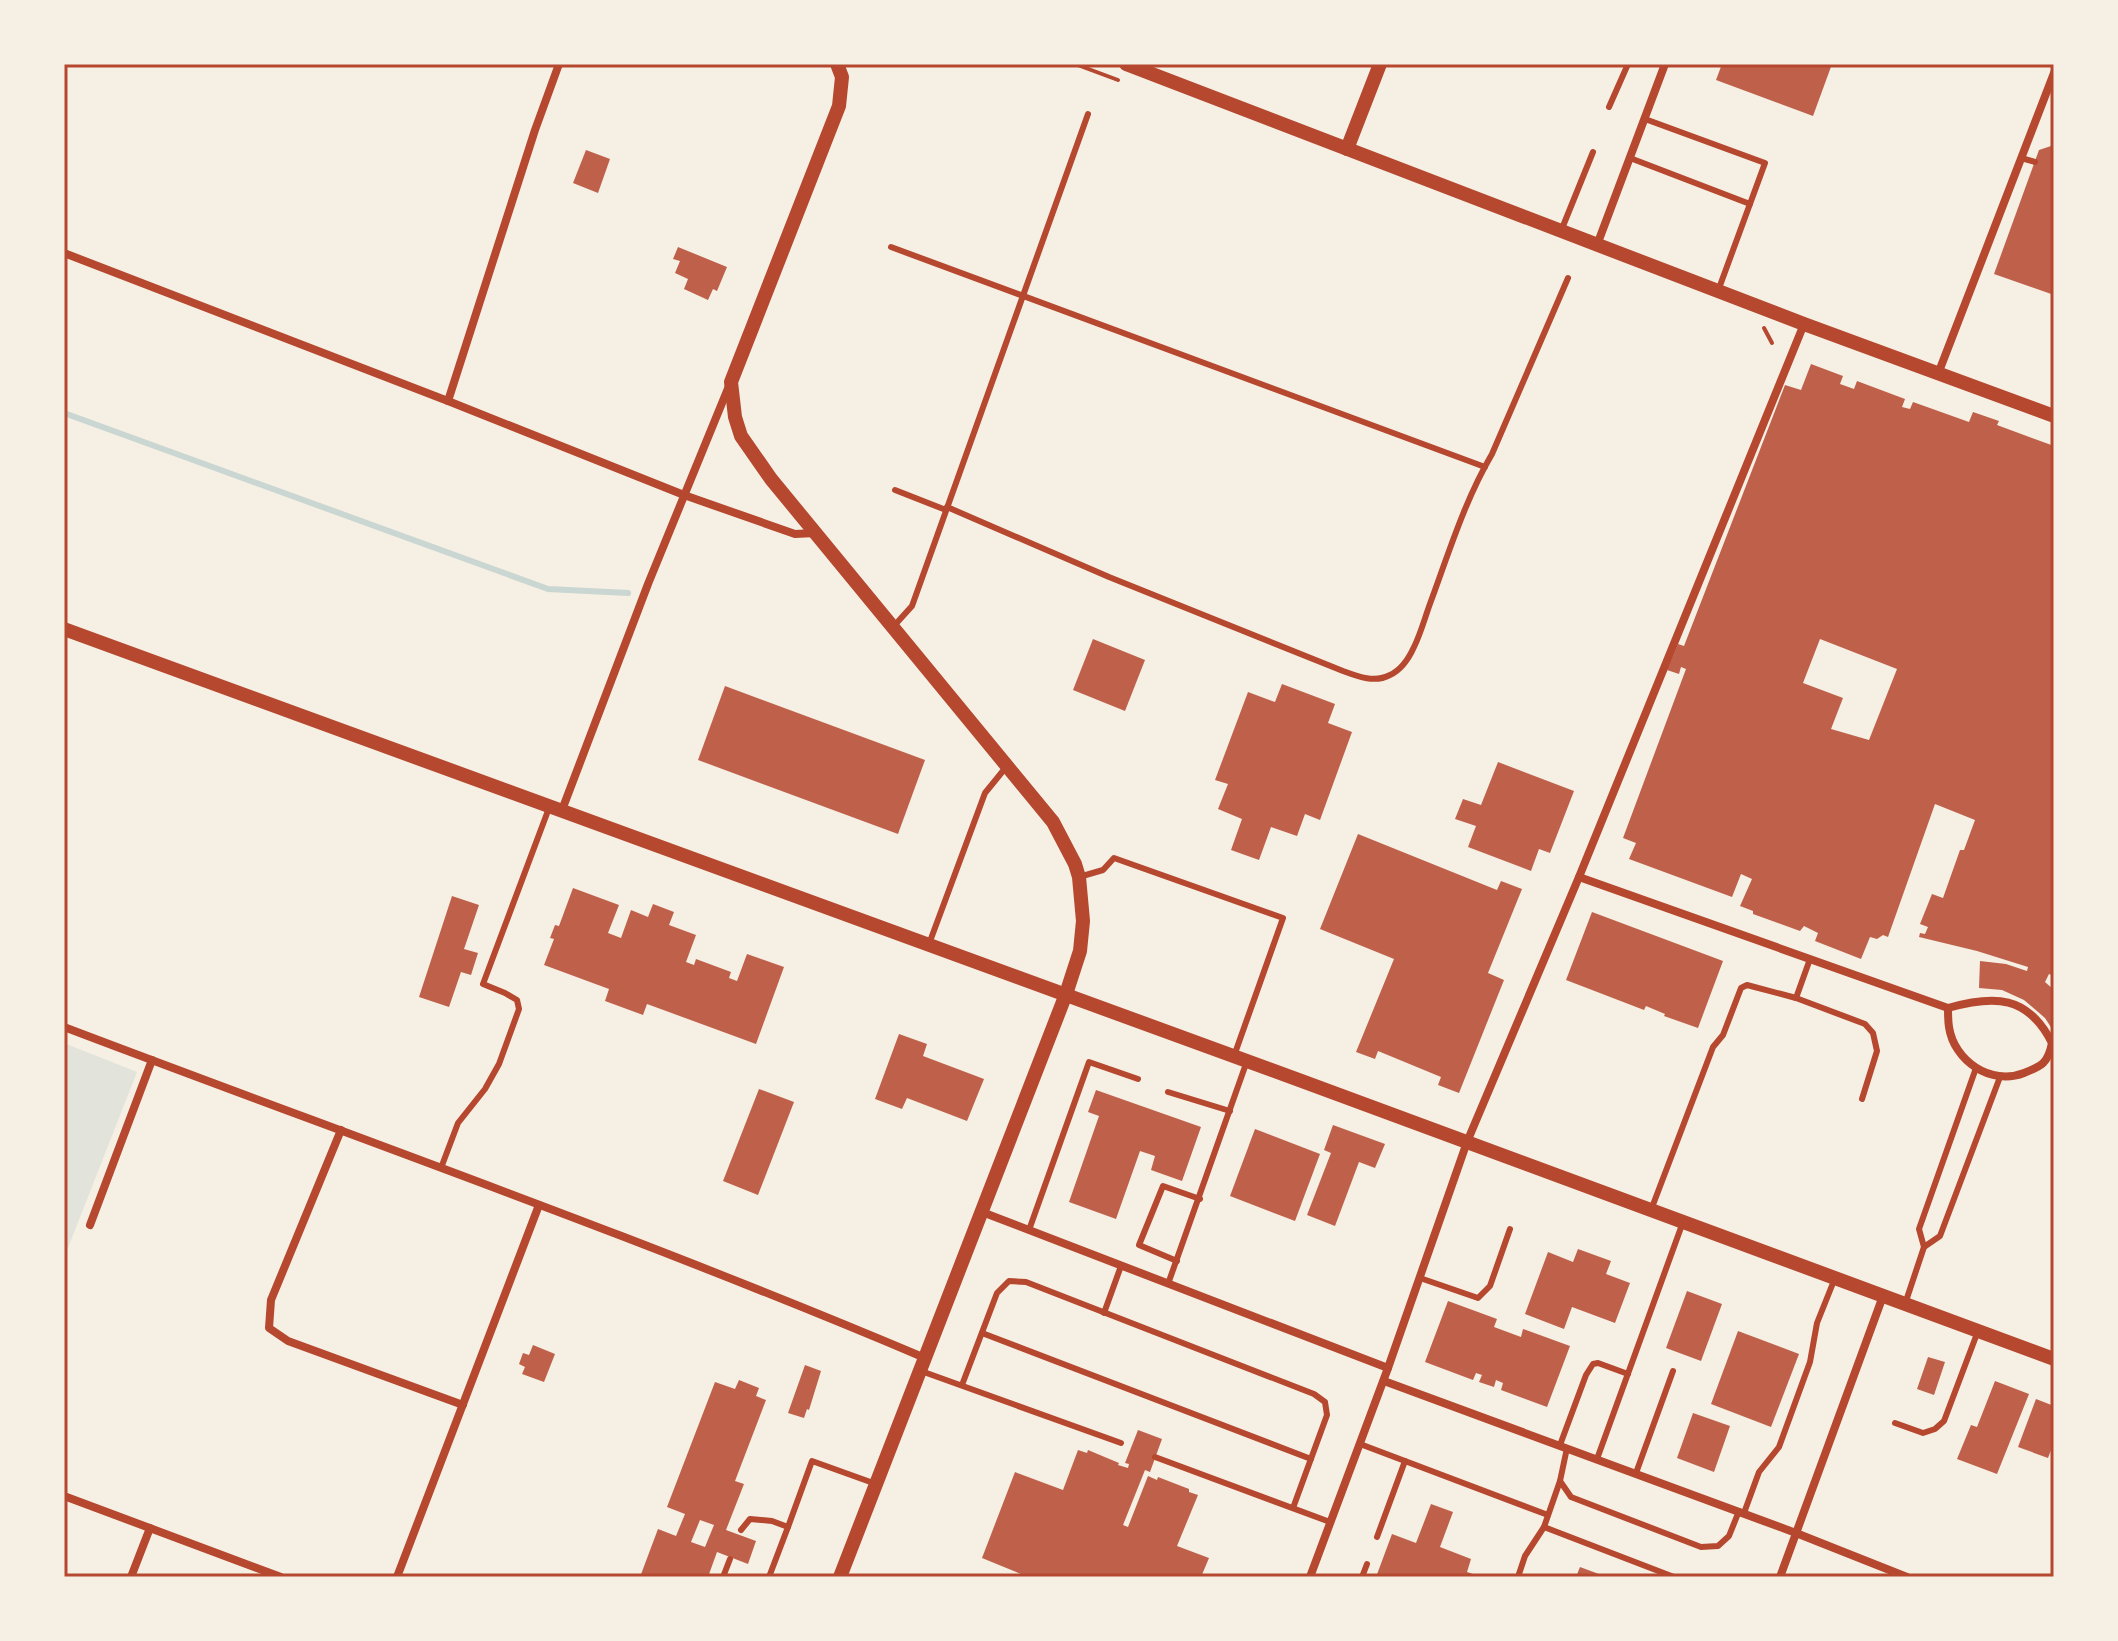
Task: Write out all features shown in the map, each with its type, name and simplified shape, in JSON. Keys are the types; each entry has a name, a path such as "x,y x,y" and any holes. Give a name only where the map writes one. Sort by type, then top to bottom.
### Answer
{"street":[{"path":"448,401 559,64"},
{"path":"556,808 731,382 839,106 842,77 837,64"},
{"path":"1347,149 1380,64"},
{"path":"1597,245 1665,64"},
{"path":"1133,65 1804,324 2054,416"},
{"path":"1938,374 2054,73"},
{"path":"64,253 684,495 795,534 815,533"},
{"path":"1310,1577 1384,1381 1467,1142 1579,877 1804,324"},
{"path":"731,382 735,417 741,436 771,479 1053,822 1079,877 1083,921 1080,951 1066,994 840,1577"},
{"path":"64,629 1241,1058 2054,1359"},
{"path":"1579,877 1948,1008 1990,999 2008,1002 2029,1013 2044,1027 2053,1044 2049,1056 2042,1065 2017,1076 1987,1075 1957,1048 1949,1028 1948,1008"},
{"path":"64,1027 832,1318 922,1364"},
{"path":"90,1225 152,1060"},
{"path":"341,1130 271,1300 269,1328 288,1341 463,1405"},
{"path":"397,1577 539,1205"},
{"path":"982,1212 1388,1368"},
{"path":"1780,1577 1883,1296"},
{"path":"1384,1381 1741,1512 1907,1577"},
{"path":"64,1496 281,1577"},
{"path":"131,1577 150,1528"}],"lane":[{"path":"1609,107 1628,64"},
{"path":"893,627 912,606 1088,114"},
{"path":"1645,119 1765,163 1718,291"},
{"path":"1561,231 1593,152"},
{"path":"1630,158 1750,204"},
{"path":"2021,158 2035,162"},
{"path":"891,247 1485,467"},
{"path":"895,490 1329,665 1363,678 1379,679 1392,674 1404,664 1414,647 1450,549 1568,278"},
{"path":"929,944 985,793 1007,766"},
{"path":"441,1168 458,1123 485,1089 499,1064 519,1009 517,1000 483,984 556,808"},
{"path":"1079,877 1103,870 1114,858 1283,918 1241,1058 1230,1111 1168,1284"},
{"path":"1796,998 1810,959"},
{"path":"1651,1210 1713,1047 1723,1035 1741,988 1747,985 1796,998 1865,1024 1873,1033 1877,1051 1862,1099"},
{"path":"1029,1230 1089,1062 1138,1079"},
{"path":"1905,1304 1924,1247 1919,1229 1976,1068"},
{"path":"1924,1247 1940,1236 2000,1077"},
{"path":"1168,1092 1230,1111"},
{"path":"1177,1261 1139,1245 1163,1186 1200,1199"},
{"path":"1597,1459 1683,1222"},
{"path":"1420,1278 1478,1298 1490,1286 1510,1229"},
{"path":"1104,1313 1121,1266"},
{"path":"1560,1481 1571,1497 1701,1547 1718,1546 1729,1536 1759,1472 1779,1447 1810,1362 1817,1323 1835,1278"},
{"path":"962,1385 997,1293 1009,1281 1026,1282 1314,1394 1325,1402 1327,1415 1293,1508"},
{"path":"1895,1423 1923,1433 1935,1429 1944,1421 1978,1331"},
{"path":"982,1333 1311,1459"},
{"path":"1518,1577 1525,1556 1544,1527 1560,1481 1564,1447 1586,1375 1593,1364 1598,1363 1628,1374"},
{"path":"922,1364 962,1385 1121,1443"},
{"path":"1636,1473 1673,1371"},
{"path":"1360,1444 1548,1515"},
{"path":"1155,1457 1330,1522"},
{"path":"769,1577 812,1461 876,1484"},
{"path":"1377,1537 1405,1461"},
{"path":"741,1530 750,1519 772,1521 788,1527"},
{"path":"1544,1527 1674,1577"},
{"path":"723,1577 730,1559"},
{"path":"1362,1577 1367,1564"}],"shaded area":[{"path":"64,1043 137,1072 64,1258"}],"building":[{"path":"1722,64 1832,64 1813,116 1716,80"},
{"path":"2054,145 2054,295 1994,274 2039,150"},
{"path":"586,150 610,159 598,193 573,183"},
{"path":"678,247 727,267 717,291 713,289 708,300 684,289 688,279 675,273 680,261 673,259"},
{"path":"1811,364 1843,376 1840,384 1854,389 1857,381 1905,399 1902,407 1910,409 1913,402 1969,422 1973,412 1999,421 1997,425 2054,446 2054,976 2049,974 2045,982 2054,990 2054,1032 2045,1018 2024,1000 2002,990 1979,988 1980,961 2006,964 2027,971 2028,967 1919,937 1920,933 1925,934 1928,927 1920,924 1932,894 1943,898 1960,850 1964,850 1975,820 1935,804 1888,937 1870,937 1861,959 1815,941 1818,933 1804,926 1800,931 1740,906 1752,879 1741,874 1732,897 1629,859 1636,843 1623,838 1686,669 1681,667 1679,674 1667,670 1678,644 1684,646 1785,385 1801,390","holes":["1820,639 1897,669 1869,740 1831,729 1843,698 1803,683"]},
{"path":"1093,639 1145,660 1125,711 1073,690"},
{"path":"1282,684 1335,704 1328,723 1352,732 1320,820 1305,814 1297,836 1271,827 1259,860 1231,850 1242,819 1218,809 1228,784 1215,780 1248,692 1275,702"},
{"path":"725,686 925,760 898,834 698,760"},
{"path":"1498,762 1574,791 1550,853 1539,849 1531,871 1468,847 1476,826 1455,819 1463,799 1481,805"},
{"path":"1358,834 1497,890 1501,881 1522,889 1488,973 1504,980 1459,1093 1438,1085 1441,1077 1378,1051 1375,1059 1356,1052 1394,959 1320,929"},
{"path":"573,888 619,905 608,933 621,938 631,910 648,917 653,904 674,912 669,925 696,935 686,962 694,965 696,959 731,972 729,978 737,981 747,954 784,967 756,1044 647,1004 643,1015 605,1001 609,989 544,965 554,939 550,938 555,925 559,926"},
{"path":"452,896 479,905 464,949 478,953 471,975 461,972 449,1007 419,997"},
{"path":"1592,912 1723,961 1698,1028 1646,1006 1644,1010 1566,980"},
{"path":"899,1034 927,1044 923,1056 984,1079 967,1121 907,1098 902,1109 875,1099"},
{"path":"759,1089 794,1102 758,1195 723,1181"},
{"path":"1096,1090 1201,1127 1182,1181 1151,1170 1155,1156 1140,1151 1116,1219 1069,1202 1099,1116 1088,1112"},
{"path":"1333,1125 1385,1144 1375,1168 1359,1162 1335,1226 1307,1215 1331,1153 1324,1150"},
{"path":"1255,1129 1320,1154 1295,1221 1230,1196"},
{"path":"1578,1249 1611,1261 1606,1274 1630,1283 1615,1323 1572,1307 1564,1329 1525,1314 1548,1252 1573,1262"},
{"path":"1687,1291 1722,1304 1701,1361 1666,1348"},
{"path":"1448,1301 1497,1319 1494,1327 1521,1337 1523,1329 1570,1346 1547,1407 1501,1390 1503,1383 1496,1380 1494,1387 1479,1382 1482,1375 1476,1373 1473,1380 1425,1362"},
{"path":"1738,1331 1799,1354 1771,1427 1711,1404"},
{"path":"533,1345 555,1354 544,1382 522,1374 525,1367 519,1364 523,1353 529,1355"},
{"path":"1928,1357 1945,1362 1934,1395 1917,1389"},
{"path":"805,1365 821,1371 804,1418 788,1413"},
{"path":"739,1380 759,1388 756,1396 766,1400 735,1481 744,1484 726,1530 756,1541 748,1564 717,1552 708,1577 640,1577 658,1529 676,1536 685,1514 667,1507 715,1382 735,1389","holes":["700,1520 714,1525 705,1547 691,1542"]},
{"path":"1995,1381 2029,1394 1997,1474 1957,1459 1971,1425 1977,1427"},
{"path":"2036,1399 2054,1406 2054,1442 2048,1458 2018,1447"},
{"path":"1693,1413 1730,1426 1714,1472 1677,1458"},
{"path":"1138,1430 1162,1439 1150,1472 1145,1470 1123,1525 1128,1527 1148,1476 1157,1480 1158,1477 1198,1495 1177,1546 1209,1558 1201,1577 1028,1577 982,1558 1015,1472 1063,1490 1078,1450 1087,1453 1088,1450 1128,1468 1129,1464 1125,1463"},
{"path":"1431,1504 1453,1512 1440,1547 1471,1559 1467,1572 1473,1574 1472,1577 1376,1577 1392,1534 1416,1543"},
{"path":"1580,1567 1607,1577 1576,1577"}],"waterway":[{"path":"64,413 548,589 628,593"}]}
